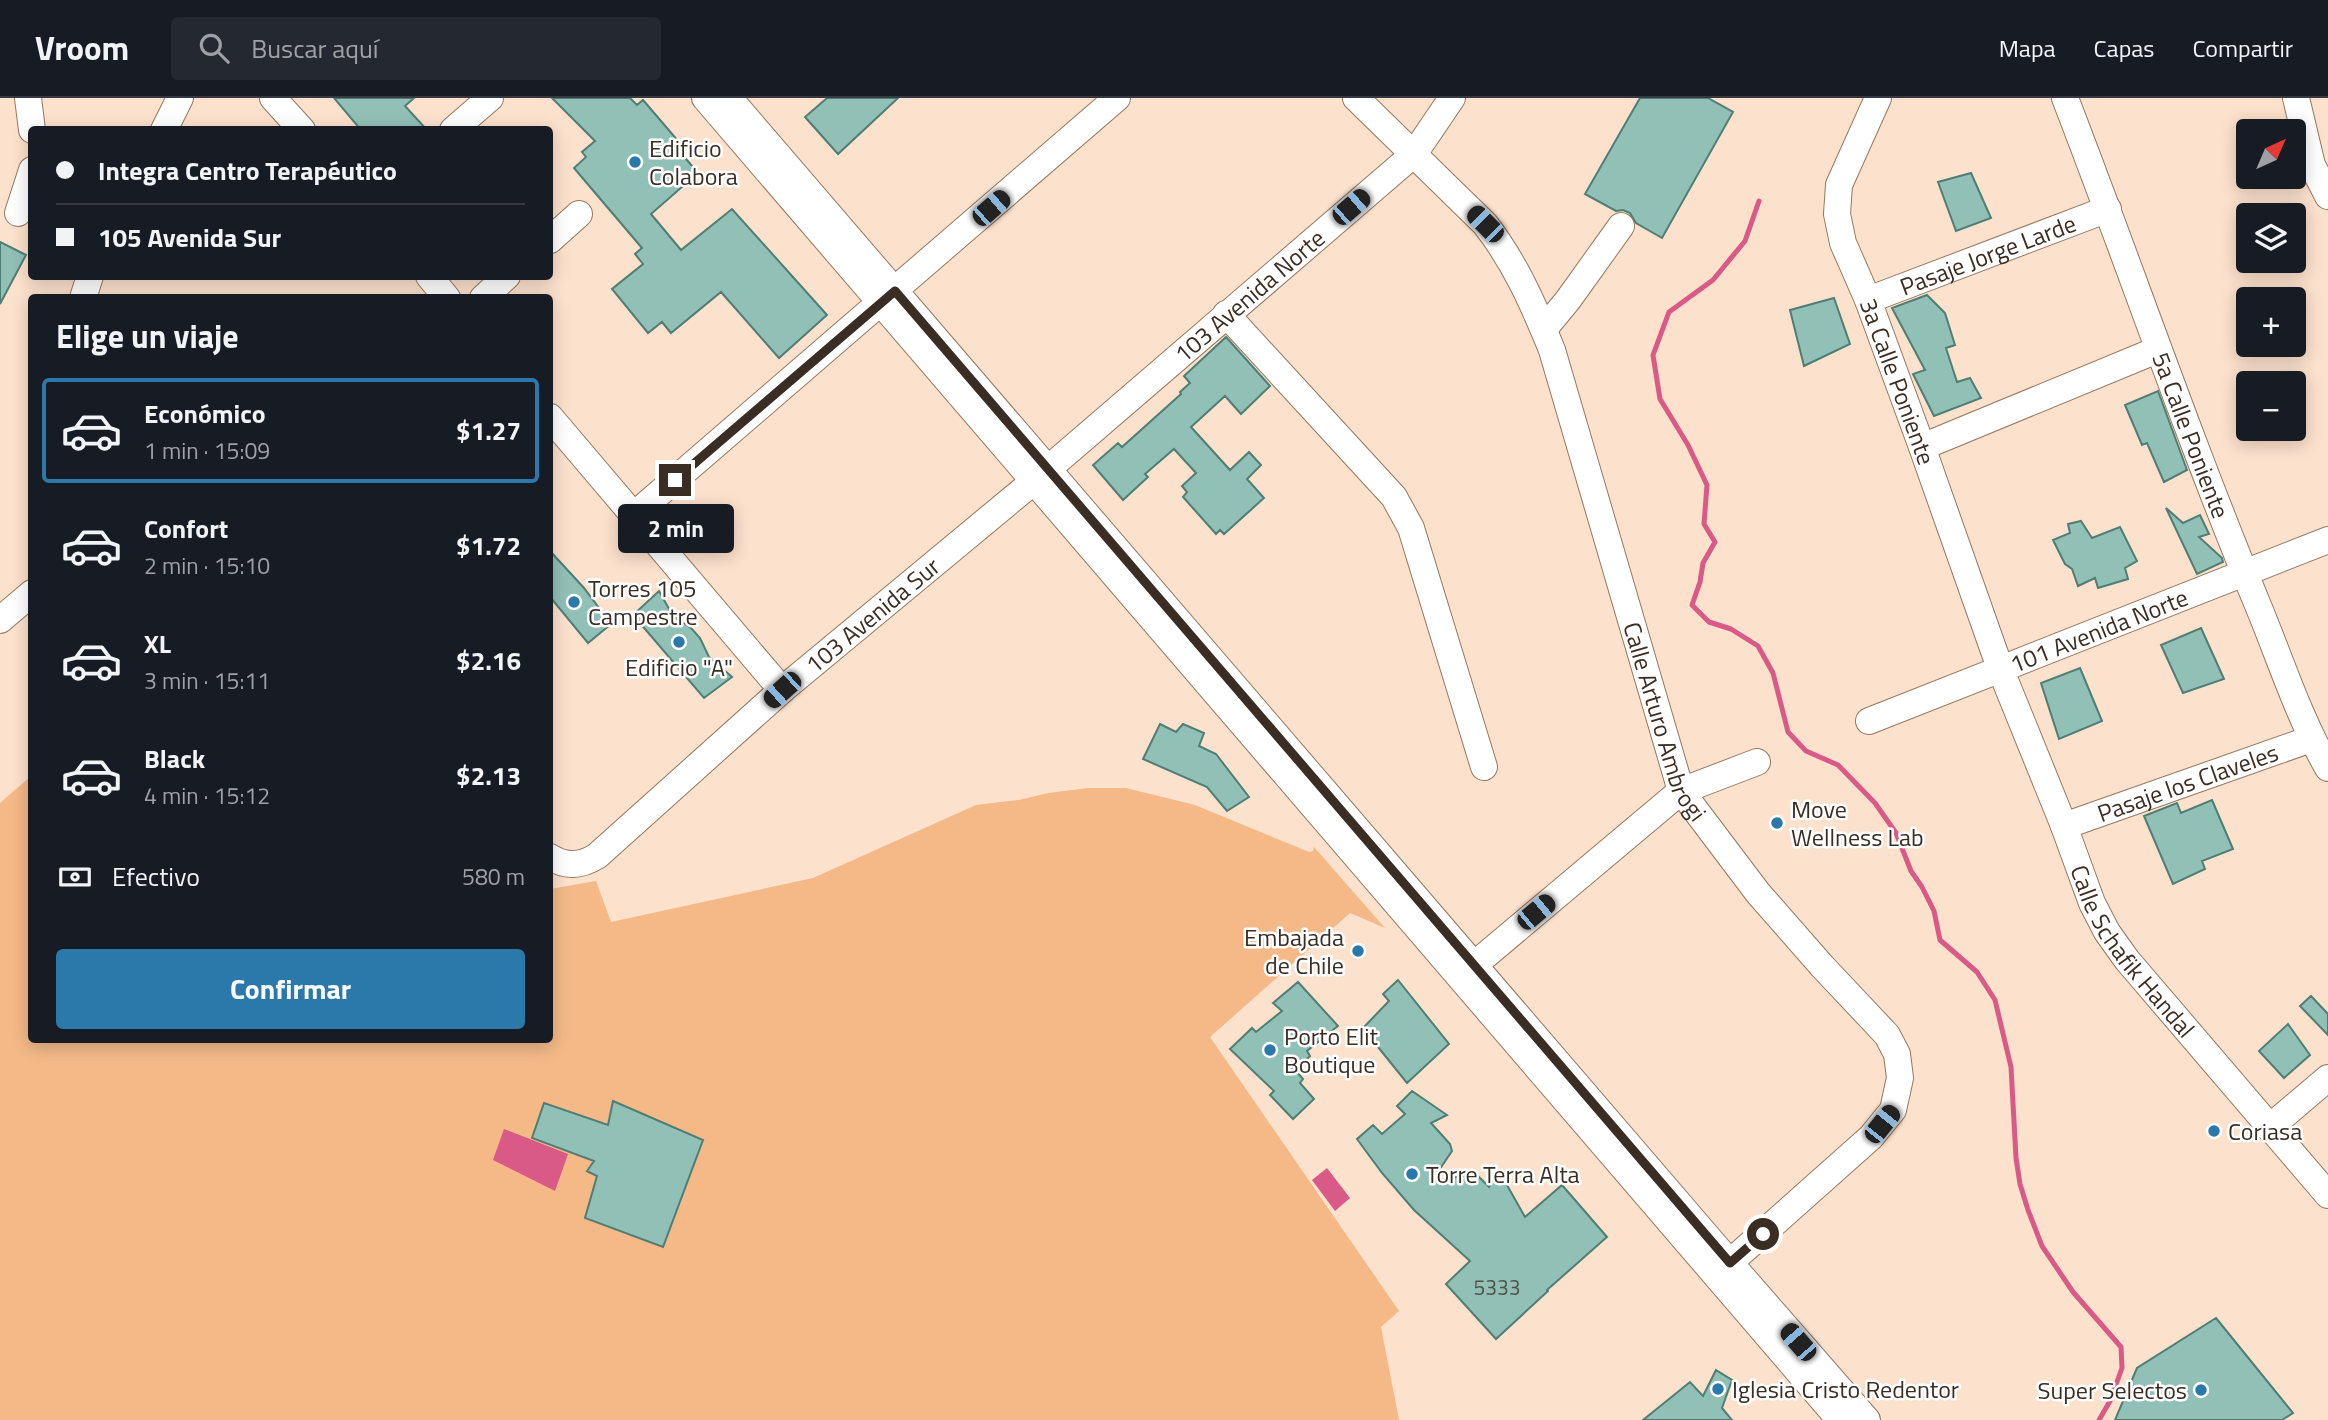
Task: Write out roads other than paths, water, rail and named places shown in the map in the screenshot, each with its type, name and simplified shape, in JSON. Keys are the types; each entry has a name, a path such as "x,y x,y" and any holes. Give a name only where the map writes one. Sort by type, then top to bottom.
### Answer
{"street":[{"path":"28,98 32,126"},
{"path":"166,126 180,98"},
{"path":"273,98 298,126"},
{"path":"458,126 490,98"},
{"path":"705,98 888,297 1723,1269 1840,1420"},
{"path":"729,98 888,297"},
{"path":"634,515 1118,98"},
{"name":"Calle Arturo Ambrogi","path":"1356,98 1485,224 1500,244 1544,329 1681,791 1758,893 1887,1035 1897,1054 1900,1078 1894,1110 1871,1137 1723,1269"},
{"name":"103 Avenida Norte","path":"1041,475 1413,154 1452,98"},
{"name":"3a Calle Poniente","path":"1878,98 1839,185 1837,214 1843,243 1868,300 2000,668"},
{"name":"5a Calle Poniente","path":"2065,98 2108,209 2157,350 2244,572 2311,739 2328,768"},
{"path":"2296,98 2312,165 2328,196"},
{"path":"18,213 28,182"},
{"name":"Pasaje Jorge Larde","path":"1868,300 2108,209"},
{"path":"553,237 579,214"},
{"path":"1544,329 1621,226"},
{"path":"432,280 444,294"},
{"path":"487,294 503,280"},
{"path":"1226,314 1403,510 1418,549 1484,767"},
{"path":"1922,447 2157,350"},
{"path":"553,420 782,690"},
{"name":"103 Avenida Sur","path":"553,860 571,865 584,863 597,856 782,690 1041,475"},
{"name":"101 Avenida Norte","path":"1869,721 2328,540"},
{"path":"0,620 28,596"},
{"name":"Calle Schafik Handal","path":"2000,668 2092,903 2117,946 2328,1195"},
{"name":"Pasaje los Claveles","path":"2064,826 2311,739"},
{"path":"1467,971 1681,791 1757,762"},
{"path":"2269,1128 2328,1077"},
{"path":"1723,1269 1867,1420"}],"waterway":[{"path":"1759,201 1745,241 1713,280 1669,312 1653,355 1660,399 1688,445 1707,485 1704,524 1715,542 1703,563 1692,605 1709,622 1731,629 1758,646 1773,673 1788,732 1806,751 1838,765 1875,803 1896,833 1911,871 1934,911 1940,940 1977,972 1995,1000 2011,1067 2016,1158 2028,1210 2042,1246 2073,1292 2121,1347 2122,1368 2110,1401 2099,1420"}],"place":[{"name":"Edificio Colabora","path":"635,162"},
{"name":"Torres 105 Campestre","path":"574,602"},
{"name":"Edificio \"A\"","path":"679,642"},
{"name":"Move Wellness Lab","path":"1777,823"},
{"name":"Embajada de Chile","path":"1358,951"},
{"name":"Porto Elit Boutique","path":"1270,1050"},
{"name":"Coriasa","path":"2214,1131"},
{"name":"Torre Terra Alta","path":"1412,1174"},
{"name":"Iglesia Cristo Redentor","path":"1718,1389"},
{"name":"Super Selectos","path":"2201,1390"}]}
